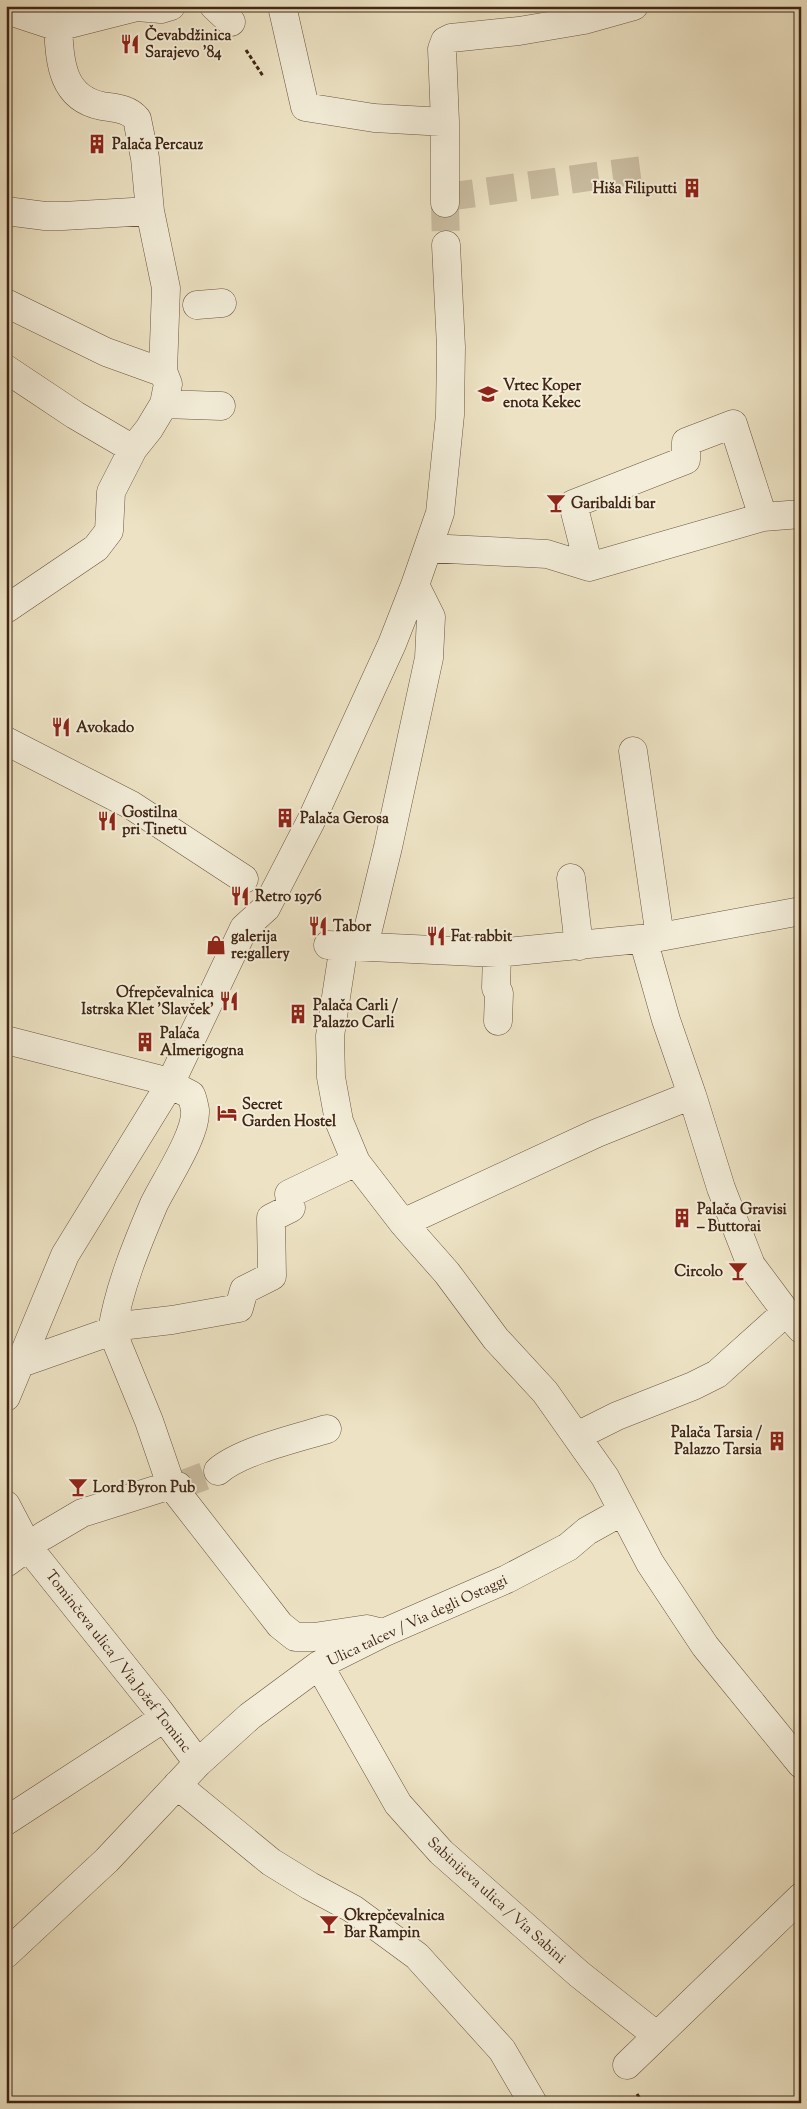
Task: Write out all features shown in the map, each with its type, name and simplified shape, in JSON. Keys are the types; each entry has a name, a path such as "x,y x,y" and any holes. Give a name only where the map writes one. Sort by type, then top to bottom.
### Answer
{"street":[{"path":"6,10 58,27 137,7 162,8 171,6"},
{"path":"282,6 304,107 374,118 446,122"},
{"path":"445,203 446,122 442,49 445,41 451,38 519,31 584,20 634,6"},
{"path":"6,609 96,548 109,531 111,492 133,449 149,429 164,404 168,384 163,371 190,304 166,288 150,211 145,158 137,119 134,114 116,107 102,106 83,101 69,84 61,63 58,27"},
{"path":"6,211 54,216 150,211"},
{"path":"6,1397 65,1255 170,1084 244,928 266,908 311,821 392,644 415,585 440,513 450,415 451,347 446,245"},
{"path":"6,303 106,352 163,371"},
{"path":"6,369 75,415 133,449"},
{"path":"164,404 221,406"},
{"path":"589,567 573,504 686,460 686,442 733,424 763,517"},
{"path":"428,548 547,554 589,567 763,517 801,514"},
{"path":"415,585 432,617 428,658 388,847 345,945 330,1036 330,1077 339,1122 356,1162 403,1223 447,1273 496,1339 545,1392 577,1436 604,1477 650,1563 705,1646 801,1764"},
{"path":"6,741 132,805 244,879"},
{"path":"577,1436 616,1416 693,1386 718,1374 793,1320 751,1265 721,1188 666,1020 652,938 633,751"},
{"path":"571,878 579,946"},
{"path":"345,945 497,953 652,938 801,911"},
{"path":"497,953 496,988 499,993 498,1021"},
{"path":"6,1040 162,1080 192,1095 195,1111 190,1131 155,1203 131,1261 114,1315 112,1331 175,1485 262,1604 280,1625 295,1637 314,1638 367,1629 383,1633"},
{"path":"403,1223 596,1133 692,1095"},
{"path":"21,1362 112,1331 120,1326 172,1320 239,1308 244,1290 272,1276 271,1218 291,1208 289,1194 356,1162"},
{"path":"218,1471 226,1465 275,1444 327,1429"},
{"path":"6,1563 37,1547 82,1513 175,1485"},
{"name":"Tominčeva ulica / Via Jožef Tominc","path":"6,1505 198,1763"},
{"name":"Ulica talcev / Via degli Ostaggi","path":"6,1954 107,1860 198,1763 250,1716 319,1665 383,1633 507,1579 568,1547 587,1532 623,1511"},
{"name":"Sabinijeva ulica / Via Sabini","path":"319,1665 398,1804 441,1852 580,1974 656,2035"},
{"path":"6,1821 164,1718"},
{"path":"177,1785 271,1862 353,1909 417,1956 502,2050 533,2103"},
{"path":"627,2065 801,1897"}],"green space":[{"path":"548,6 582,6 551,19"}],"tunnel":[{"path":"446,197 652,169"},
{"path":"445,203 446,245"},
{"path":"178,1486 218,1471"}],"place":[{"name":"Čevabdžinica Sarajevo '84","path":"130,44"},
{"name":"Palača Percauz","path":"97,144"},
{"name":"Hiša Filiputti","path":"692,188"},
{"name":"Vrtec Koper enota Kekec","path":"488,394"},
{"name":"Garibaldi bar","path":"556,503"},
{"name":"Avokado","path":"61,727"},
{"name":"Palača Gerosa","path":"285,818"},
{"name":"Gostilna pri Tinetu","path":"107,821"},
{"name":"Retro 1976","path":"240,896"},
{"name":"Tabor","path":"318,926"},
{"name":"Fat rabbit","path":"436,936"},
{"name":"galerija re:gallery","path":"216,945"},
{"name":"Ofrepčevalnica Istrska Klet 'Slavček'","path":"229,1001"},
{"name":"Palača Carli / Palazzo Carli","path":"298,1014"},
{"name":"Palača Almerigogna","path":"145,1042"},
{"name":"Secret Garden Hostel","path":"227,1113"},
{"name":"Palača Gravisi – Buttorai","path":"682,1218"},
{"name":"Circolo","path":"738,1271"},
{"name":"Palača Tarsia / Palazzo Tarsia","path":"777,1441"},
{"name":"Lord Byron Pub","path":"78,1487"},
{"name":"Okrepčevalnica Bar Rampin","path":"329,1924"}]}
